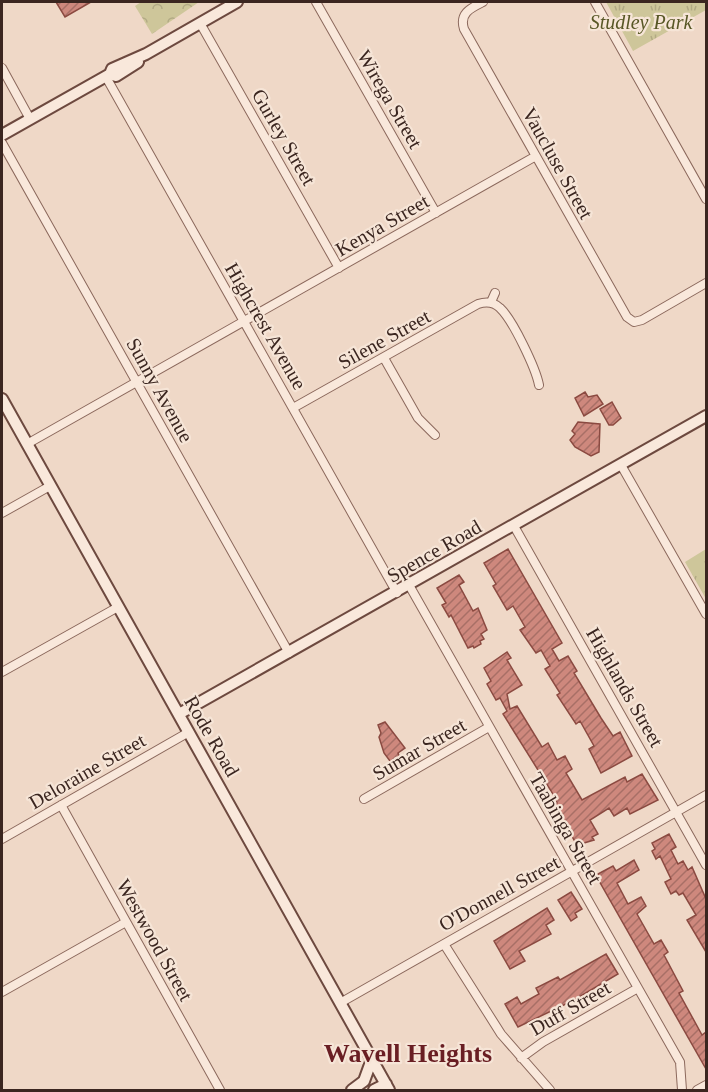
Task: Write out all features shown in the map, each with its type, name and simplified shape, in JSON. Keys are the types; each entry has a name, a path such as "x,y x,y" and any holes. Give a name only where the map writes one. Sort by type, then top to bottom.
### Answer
{"street":[{"path":"2,135 108,75 116,76 142,60 146,54 237,2"},
{"name":"Wirega Street","path":"316,2 436,213"},
{"name":"Vaucluse Street","path":"483,2 467,11 462,18 464,29 624,313 632,321 642,320 706,283"},
{"path":"595,2 706,199"},
{"name":"Gurley Street","path":"200,23 339,268"},
{"path":"2,69 30,119"},
{"name":"Highcrest Avenue","path":"108,75 244,322 397,592"},
{"name":"Sunny Avenue","path":"2,143 289,653"},
{"name":"Kenya Street","path":"27,444 536,156"},
{"path":"495,292 491,302 504,312 535,368 539,385"},
{"name":"Silene Street","path":"293,408 478,304 491,302"},
{"path":"384,358 418,418 435,435"},
{"name":"Rode Road","path":"2,399 388,1087"},
{"name":"Spence Road","path":"179,714 706,416"},
{"path":"621,465 706,614"},
{"path":"2,513 50,486"},
{"name":"Highlands Street","path":"514,526 706,866"},
{"name":"Taabinga Street","path":"410,585 680,1062 682,1090"},
{"path":"2,672 118,607"},
{"name":"Sumar Street","path":"364,799 489,727"},
{"name":"Deloraine Street","path":"2,838 189,732"},
{"name":"O'Donnell Street","path":"340,1004 706,795"},
{"name":"Westwood Street","path":"61,805 220,1090"},
{"path":"2,992 126,922"},
{"path":"444,944 501,1034 550,1090"},
{"name":"Duff Street","path":"521,1058 543,1041 638,988"},
{"path":"352,1090 364,1081 372,1059"},
{"path":"697,1090 706,1085"},
{"path":"375,1090 388,1087"}],"green space":[{"path":"141,2 199,2 152,34 135,6"},
{"name":"Studley Park","path":"606,2 706,2 706,10 633,51"},
{"path":"706,549 706,599 685,562"}],"building":[{"path":"56,2 91,2 65,17"},
{"path":"585,392 588,397 597,395 603,404 584,416 575,398"},
{"path":"612,402 621,418 613,425 609,425 600,409"},
{"path":"578,422 600,424 599,452 591,456 575,447 570,440 575,434 572,431"},
{"path":"508,549 562,643 552,649 559,661 568,656 577,671 574,673 601,718 613,736 620,732 632,756 601,773 589,749 594,746 580,721 576,724 557,695 560,693 545,669 550,666 541,650 536,653 520,630 525,627 513,606 507,610 493,586 496,584 484,563"},
{"path":"459,575 464,582 459,585 473,611 478,608 487,630 481,634 484,639 480,641 481,644 474,648 473,646 468,648 451,615 449,617 442,605 446,603 437,588"},
{"path":"507,652 511,658 507,660 522,685 507,694 510,709 517,706 542,747 548,743 557,760 565,756 572,769 566,773 582,800 625,777 627,782 642,774 658,800 630,814 627,808 614,816 609,808 590,820 598,834 592,837 594,840 577,845 554,805 557,803 553,794 503,714 507,711 500,698 496,700 487,684 491,681 484,668"},
{"path":"385,722 405,748 398,753 401,761 393,765 384,753 379,737 381,733 378,725"},
{"path":"669,834 676,847 671,850 678,864 683,861 688,870 692,867 706,899 706,952 687,920 696,915 683,893 679,895 676,891 671,894 665,882 671,879 660,856 656,859 652,851 655,849 652,843"},
{"path":"634,860 639,870 617,883 628,904 641,897 646,906 637,914 654,944 661,940 668,952 664,955 683,991 679,993 702,1035 706,1032 706,1069 598,879 598,874 613,866 616,871"},
{"path":"571,892 582,909 575,913 577,917 571,921 558,900"},
{"path":"547,908 554,920 546,925 551,934 519,951 525,961 510,969 494,941"},
{"path":"606,954 618,974 574,1000 518,1027 505,1004 517,997 521,1004 539,994 536,988 558,977 560,980"}],"district":[{"name":"Wavell Heights","path":"408,1053"}]}
